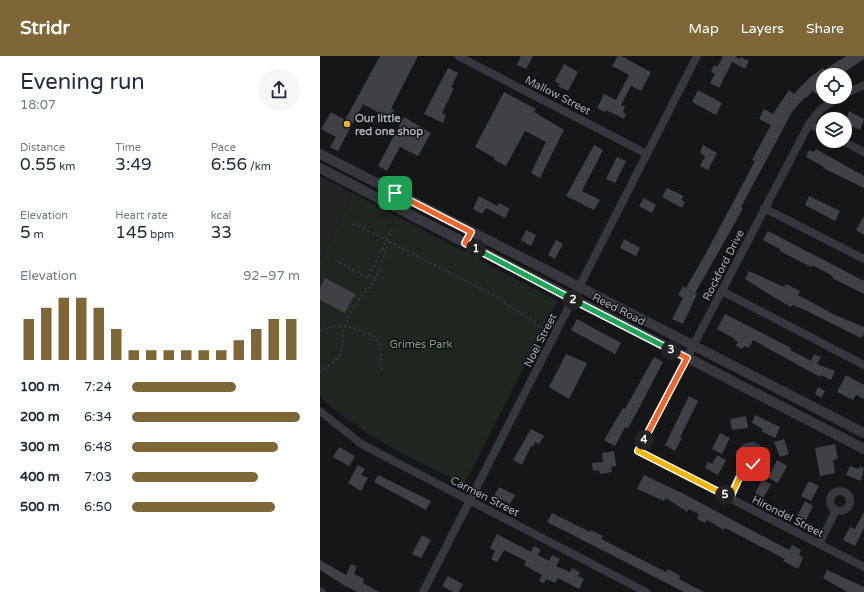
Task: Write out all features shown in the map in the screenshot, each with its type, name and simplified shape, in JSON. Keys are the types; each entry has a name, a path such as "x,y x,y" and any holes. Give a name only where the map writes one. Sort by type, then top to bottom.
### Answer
{"street":[{"name":"Mallow Street","path":"458,56 647,154"},
{"name":"Noel Street","path":"423,592 697,56"},
{"path":"852,91 864,85"},
{"name":"Rockford Drive","path":"638,451 809,124 820,110 828,104"},
{"path":"809,124 816,128"},
{"path":"852,146 864,152"},
{"name":"Reed Road","path":"320,154 864,433"},
{"path":"340,179 346,167"},
{"name":"Reed Road","path":"320,168 864,449"},
{"path":"764,208 864,259"},
{"path":"465,243 471,232"},
{"path":"722,291 864,365"},
{"name":"Carmen Street","path":"320,411 360,443 646,592"},
{"path":"831,432 838,420"},
{"name":"Hirondel Street","path":"638,451 864,567"},
{"path":"730,498 746,463"},
{"path":"819,544 836,510"}],"path":[{"path":"354,224 488,292 545,329"},
{"path":"320,372 335,361 341,352 345,326 354,307 361,300 376,278 392,230"},
{"path":"335,260 368,278 388,241"},
{"path":"369,275 376,278"},
{"path":"354,296 361,300"},
{"path":"320,331 334,325 345,326 368,334 377,341 380,348 381,370"}],"shaded area":[{"path":"320,176 353,193 320,259"}],"green space":[{"name":"Grimes Park","path":"353,193 558,301 464,484 407,456 370,435 335,410 320,396 320,259"}],"building":[{"path":"380,56 418,56 391,109 394,110 389,118 363,104 338,151 330,147 336,137 321,129 331,112 345,120"},
{"path":"521,56 533,56 526,69 517,65"},
{"path":"618,56 621,56 651,72 641,91 631,86 621,105 625,107 623,112 626,114 624,119 606,110 605,112 597,108 604,94 616,100 629,75 612,66"},
{"path":"720,56 735,56 740,59 741,57 749,61 745,69 732,62 719,88 710,83 715,74 711,72 714,65 717,67 723,57"},
{"path":"846,56 864,56 864,59 850,68 827,68"},
{"path":"564,64 578,72 568,91 558,86 560,84 555,81"},
{"path":"448,68 458,73 451,87 454,88 442,113 446,115 443,123 424,114"},
{"path":"816,73 816,94 813,91 806,98 805,97 792,112 741,207 743,208 695,293 697,294 683,324 672,319 683,298 678,295 683,286 686,288 706,253 755,161 752,160 771,125 759,119 764,109 773,114 789,90 794,94"},
{"path":"698,90 722,103 716,115 692,102"},
{"path":"504,92 536,109 534,112 564,130 540,178 531,173 546,142 525,131 506,166 475,147"},
{"path":"852,113 864,119 860,130 852,126"},
{"path":"404,117 431,133 418,156 400,147 387,171 378,166"},
{"path":"594,145 603,150 582,191 600,200 594,210 566,196"},
{"path":"703,145 717,153 708,170 700,166 705,156 700,153"},
{"path":"816,149 864,176 864,188 823,168 824,167 806,157 809,150 814,152"},
{"path":"617,157 626,161 615,183 606,179"},
{"path":"667,188 684,196 681,200 685,202 682,208 662,197"},
{"path":"479,196 497,206 499,203 510,209 505,218 486,208 482,214 473,209"},
{"path":"809,196 840,211 835,221 805,205"},
{"path":"644,198 656,205 652,213 639,206"},
{"path":"864,216 864,235 856,230"},
{"path":"526,230 536,235 531,246 521,240"},
{"path":"768,231 864,281 864,294 832,278 833,276 812,265 811,267 780,251 781,250 763,240"},
{"path":"624,239 640,248 636,256 620,248"},
{"path":"556,240 563,244 555,259 548,255"},
{"path":"749,271 784,287 786,284 800,291 798,295 835,315 864,327 864,334 861,338 809,312 793,305 791,307 745,279"},
{"path":"325,278 355,294 345,313 320,300 320,288"},
{"path":"725,314 791,348 790,350 811,361 814,354 821,357 817,364 835,371 831,380 821,375 820,377 753,340 749,348 744,346 742,349 736,346 738,342 734,340 735,339 717,329"},
{"path":"577,319 621,343 615,354 571,330"},
{"path":"566,354 587,363 569,399 549,387"},
{"path":"654,357 663,362 628,428 625,427 615,446 604,440 623,408 625,409"},
{"path":"846,375 864,385 864,399 856,395 853,400 837,392"},
{"path":"818,387 825,391 821,398 815,394"},
{"path":"689,396 698,401 680,437 682,438 675,451 665,445"},
{"path":"755,415 780,427 775,438 761,431 763,429 752,423"},
{"path":"746,416 748,428 732,430 730,419"},
{"path":"531,429 544,436 539,444 535,442 533,447 531,446 522,465 513,460"},
{"path":"720,433 730,438 722,454 712,449"},
{"path":"784,439 789,454 780,457 774,442"},
{"path":"835,444 838,459 833,460 835,473 820,476 815,448"},
{"path":"339,447 355,456 349,466 333,457"},
{"path":"614,451 616,466 611,467 612,472 600,474 599,470 593,471 592,463 603,462 602,453"},
{"path":"717,455 726,460 718,475 705,468 708,462 712,464"},
{"path":"777,460 787,466 778,483 768,478"},
{"path":"358,465 365,469 361,475 368,478 361,491 348,483"},
{"path":"850,466 859,469 860,466 864,468 861,481 846,475"},
{"path":"378,475 431,501 426,510 374,482"},
{"path":"644,475 682,493 789,550 792,545 801,550 799,555 803,558 798,569 783,561 785,559 725,528 724,530 707,520 705,523 697,519 699,514 689,509 687,512 666,498 664,501 637,489"},
{"path":"762,480 771,484 763,498 755,493"},
{"path":"809,481 819,486 811,501 801,496"},
{"path":"499,487 515,495 510,504 494,496"},
{"path":"805,501 813,506 806,520 797,516"},
{"path":"864,512 864,528 855,546 843,540 850,527 855,529"},
{"path":"552,513 590,532 591,530 603,536 601,539 666,572 668,569 680,576 679,579 704,592 684,592 547,522"},
{"path":"497,534 531,552 534,546 541,550 538,555 549,561 552,555 560,559 556,566 570,572 572,568 580,572 578,576 584,579 579,589 558,578 555,583 546,579 544,583 539,581 542,575 524,565 526,561 504,550 497,562 491,559 495,551 490,548"},
{"path":"422,535 431,540 421,558 412,554"},
{"path":"320,560 346,575 351,564 357,567 354,574 364,579 363,583 379,592 358,592 345,586 320,570"},
{"path":"827,570 864,587 864,592 847,592 823,578"},
{"path":"448,576 463,584 459,592 454,592 442,586"}],"place":[{"name":"Our little red one shop","path":"347,124"}],"route":[{"path":"395,193 471,232 465,243 687,358 638,451 730,498 746,463 753,464"}]}
